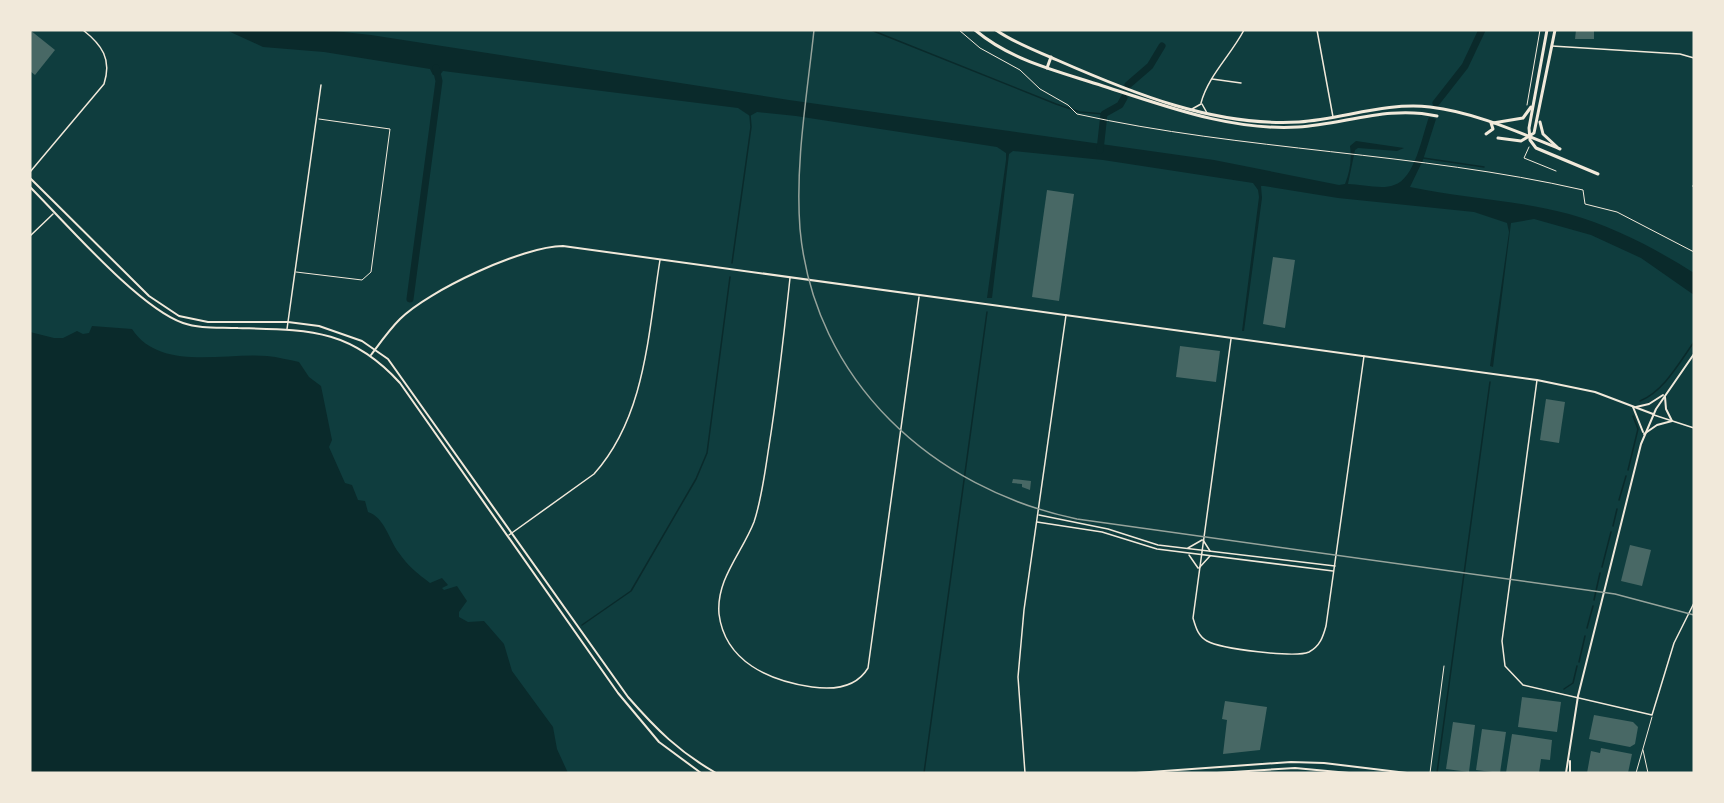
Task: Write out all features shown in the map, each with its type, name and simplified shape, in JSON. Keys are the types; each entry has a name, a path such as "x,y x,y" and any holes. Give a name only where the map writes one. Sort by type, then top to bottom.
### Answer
{"main road":[{"path":"975,30 993,45 1021,60 1184,112 1242,125 1299,127 1407,111 1437,116"},
{"path":"996,30 1109,82 1208,114 1271,122 1333,117 1386,107 1430,106 1491,123 1560,149 1545,137 1540,128"},
{"path":"1547,30 1530,137 1536,148 1598,174"},
{"path":"1498,138 1516,141 1530,137 1536,130 1555,30"},
{"path":"1047,68 1051,57"},
{"path":"1491,123 1523,118 1534,101"},
{"path":"1540,111 1540,128 1543,138 1550,145"},
{"path":"1486,134 1494,127 1491,123"},
{"path":"30,178 149,296 179,316 208,322 288,321 332,329 375,349 388,359 628,697 663,737 689,758 716,773"},
{"path":"30,187 149,303 165,315 195,326 287,330 331,336 371,355 400,383 637,717 672,753 701,773"},
{"path":"371,355 400,319 423,301 532,249 562,246 1538,380 1595,392 1653,414"},
{"path":"1570,773 1578,696 1644,435 1665,394 1694,354"},
{"path":"1633,408 1649,404 1665,394"},
{"path":"1644,435 1657,425 1672,421 1666,410 1665,394"},
{"path":"1633,408 1640,420 1644,435"},
{"path":"1566,773 1570,758"},
{"path":"1137,773 1291,762 1324,763 1407,773"},
{"path":"1217,773 1295,768 1349,773"}],"street":[{"path":"30,172 104,84 108,68 104,52 96,40 83,30"},
{"path":"1191,109 1201,103 1206,86 1233,50 1244,30"},
{"path":"1317,30 1333,117"},
{"path":"1552,46 1680,54 1694,58"},
{"path":"1212,79 1240,83"},
{"path":"287,330 321,85"},
{"path":"1201,103 1208,114"},
{"path":"30,236 55,212"},
{"path":"508,536 594,474 605,462 622,433 642,379 660,260"},
{"path":"790,278 774,412 761,492 751,527 723,582 719,615 732,648 742,660 758,672 796,685 818,688 842,687 857,681 868,668 920,296"},
{"path":"1025,773 1018,678 1066,315"},
{"path":"1231,338 1200,550 1193,618 1197,631 1207,641 1226,646 1298,655 1311,651 1322,641 1335,566 1364,356"},
{"path":"1538,380 1502,640 1503,660 1513,677 1523,685 1652,715 1674,643 1694,603"},
{"path":"1653,414 1694,428"},
{"path":"1038,514 1108,529 1158,545 1335,566"},
{"path":"1037,522 1102,532 1157,549 1334,571"},
{"path":"1188,548 1202,539"},
{"path":"1202,539 1211,552"},
{"path":"1188,554 1193,558 1198,569"},
{"path":"1198,569 1210,556"}],"lane":[{"path":"296,272 362,280 371,272 390,129 317,119"},
{"path":"1430,773 1444,666"},
{"path":"1636,773 1652,715"},
{"path":"1642,748 1648,773"}],"path":[{"path":"959,30 980,48 1020,70 1046,94 1077,114 1544,181 1583,190 1585,204 1617,212 1694,252"},
{"path":"1525,110 1540,30"},
{"path":"1524,158 1556,171"}],"water":[{"path":"226,30 325,30 371,35 789,100 1214,160 1339,185 1345,184 1350,165 1350,146 1356,141 1404,148 1397,151 1358,148 1355,150 1348,184 1384,187 1401,181 1412,166 1429,117 1436,119 1423,160 1410,187 1549,209 1602,225 1649,247 1694,273 1694,295 1641,258 1591,235 1534,219 1511,223 1493,367 1490,366 1509,232 1507,223 1474,212 1338,198 1261,186 1262,198 1244,331 1242,331 1259,197 1258,190 1253,183 1103,160 1013,151 1009,154 992,298 987,298 1006,160 1006,153 997,147 796,116 757,112 750,116 738,108 443,71 439,76 433,75 430,69 324,52 263,47"},
{"path":"92,326 132,329 144,342 159,351 176,355 213,357 250,355 299,362 309,377 321,386 332,440 329,447 345,483 352,485 358,500 365,501 368,512 382,524 399,553 413,569 430,583 442,578 448,585 442,588 444,590 457,586 467,601 459,612 459,617 468,622 484,621 504,644 512,671 553,727 557,749 568,773 30,773 30,332 63,338 77,331 83,334 89,333"}],"building":[{"path":"30,30 55,50 35,75 30,71"},
{"path":"1576,30 1594,30 1594,39 1575,39"},
{"path":"1047,190 1074,194 1059,301 1032,297"},
{"path":"1273,257 1295,260 1285,328 1263,324"},
{"path":"1180,346 1220,351 1216,382 1176,377"},
{"path":"1546,399 1565,402 1559,443 1540,440"},
{"path":"1013,479 1031,481 1030,490 1022,487 1022,484 1012,483"},
{"path":"1630,545 1651,550 1642,586 1621,581"},
{"path":"1522,697 1561,702 1557,732 1518,727"},
{"path":"1225,701 1267,707 1260,750 1223,754 1227,720 1222,719"},
{"path":"1594,715 1633,722 1638,727 1635,744 1630,747 1589,739"},
{"path":"1453,722 1475,725 1469,772 1446,769"},
{"path":"1482,729 1506,732 1500,773 1476,770"},
{"path":"1512,734 1552,740 1550,760 1541,759 1539,773 1506,773"},
{"path":"1601,748 1632,754 1628,773 1587,773 1591,751 1600,753"}],"waterway":[{"path":"871,30 1056,104 1080,112 1104,114"},
{"path":"1436,103 1465,66 1482,30"},
{"path":"1128,85 1150,66 1162,46"},
{"path":"410,299 439,81 436,68"},
{"path":"1100,150 1104,114 1120,105 1124,98"},
{"path":"732,263 751,127 750,115"},
{"path":"1423,158 1484,167"},
{"path":"582,625 631,591 696,479 707,453 730,277"},
{"path":"924,773 987,312"},
{"path":"1640,401 1664,383 1694,342"},
{"path":"1437,773 1490,382"},
{"path":"1628,470 1638,429 1633,416"},
{"path":"1619,500 1626,476"},
{"path":"1613,526 1617,509"},
{"path":"1602,567 1611,532"},
{"path":"1594,600 1600,573"},
{"path":"1587,628 1593,606"},
{"path":"1579,662 1585,636"},
{"path":"1564,689 1573,683 1577,666"}],"railway":[{"path":"814,30 802,130 799,179 800,229 810,284 829,334 856,380 890,420 930,454 975,482 1024,504 1077,519 1615,594 1694,615"}]}
